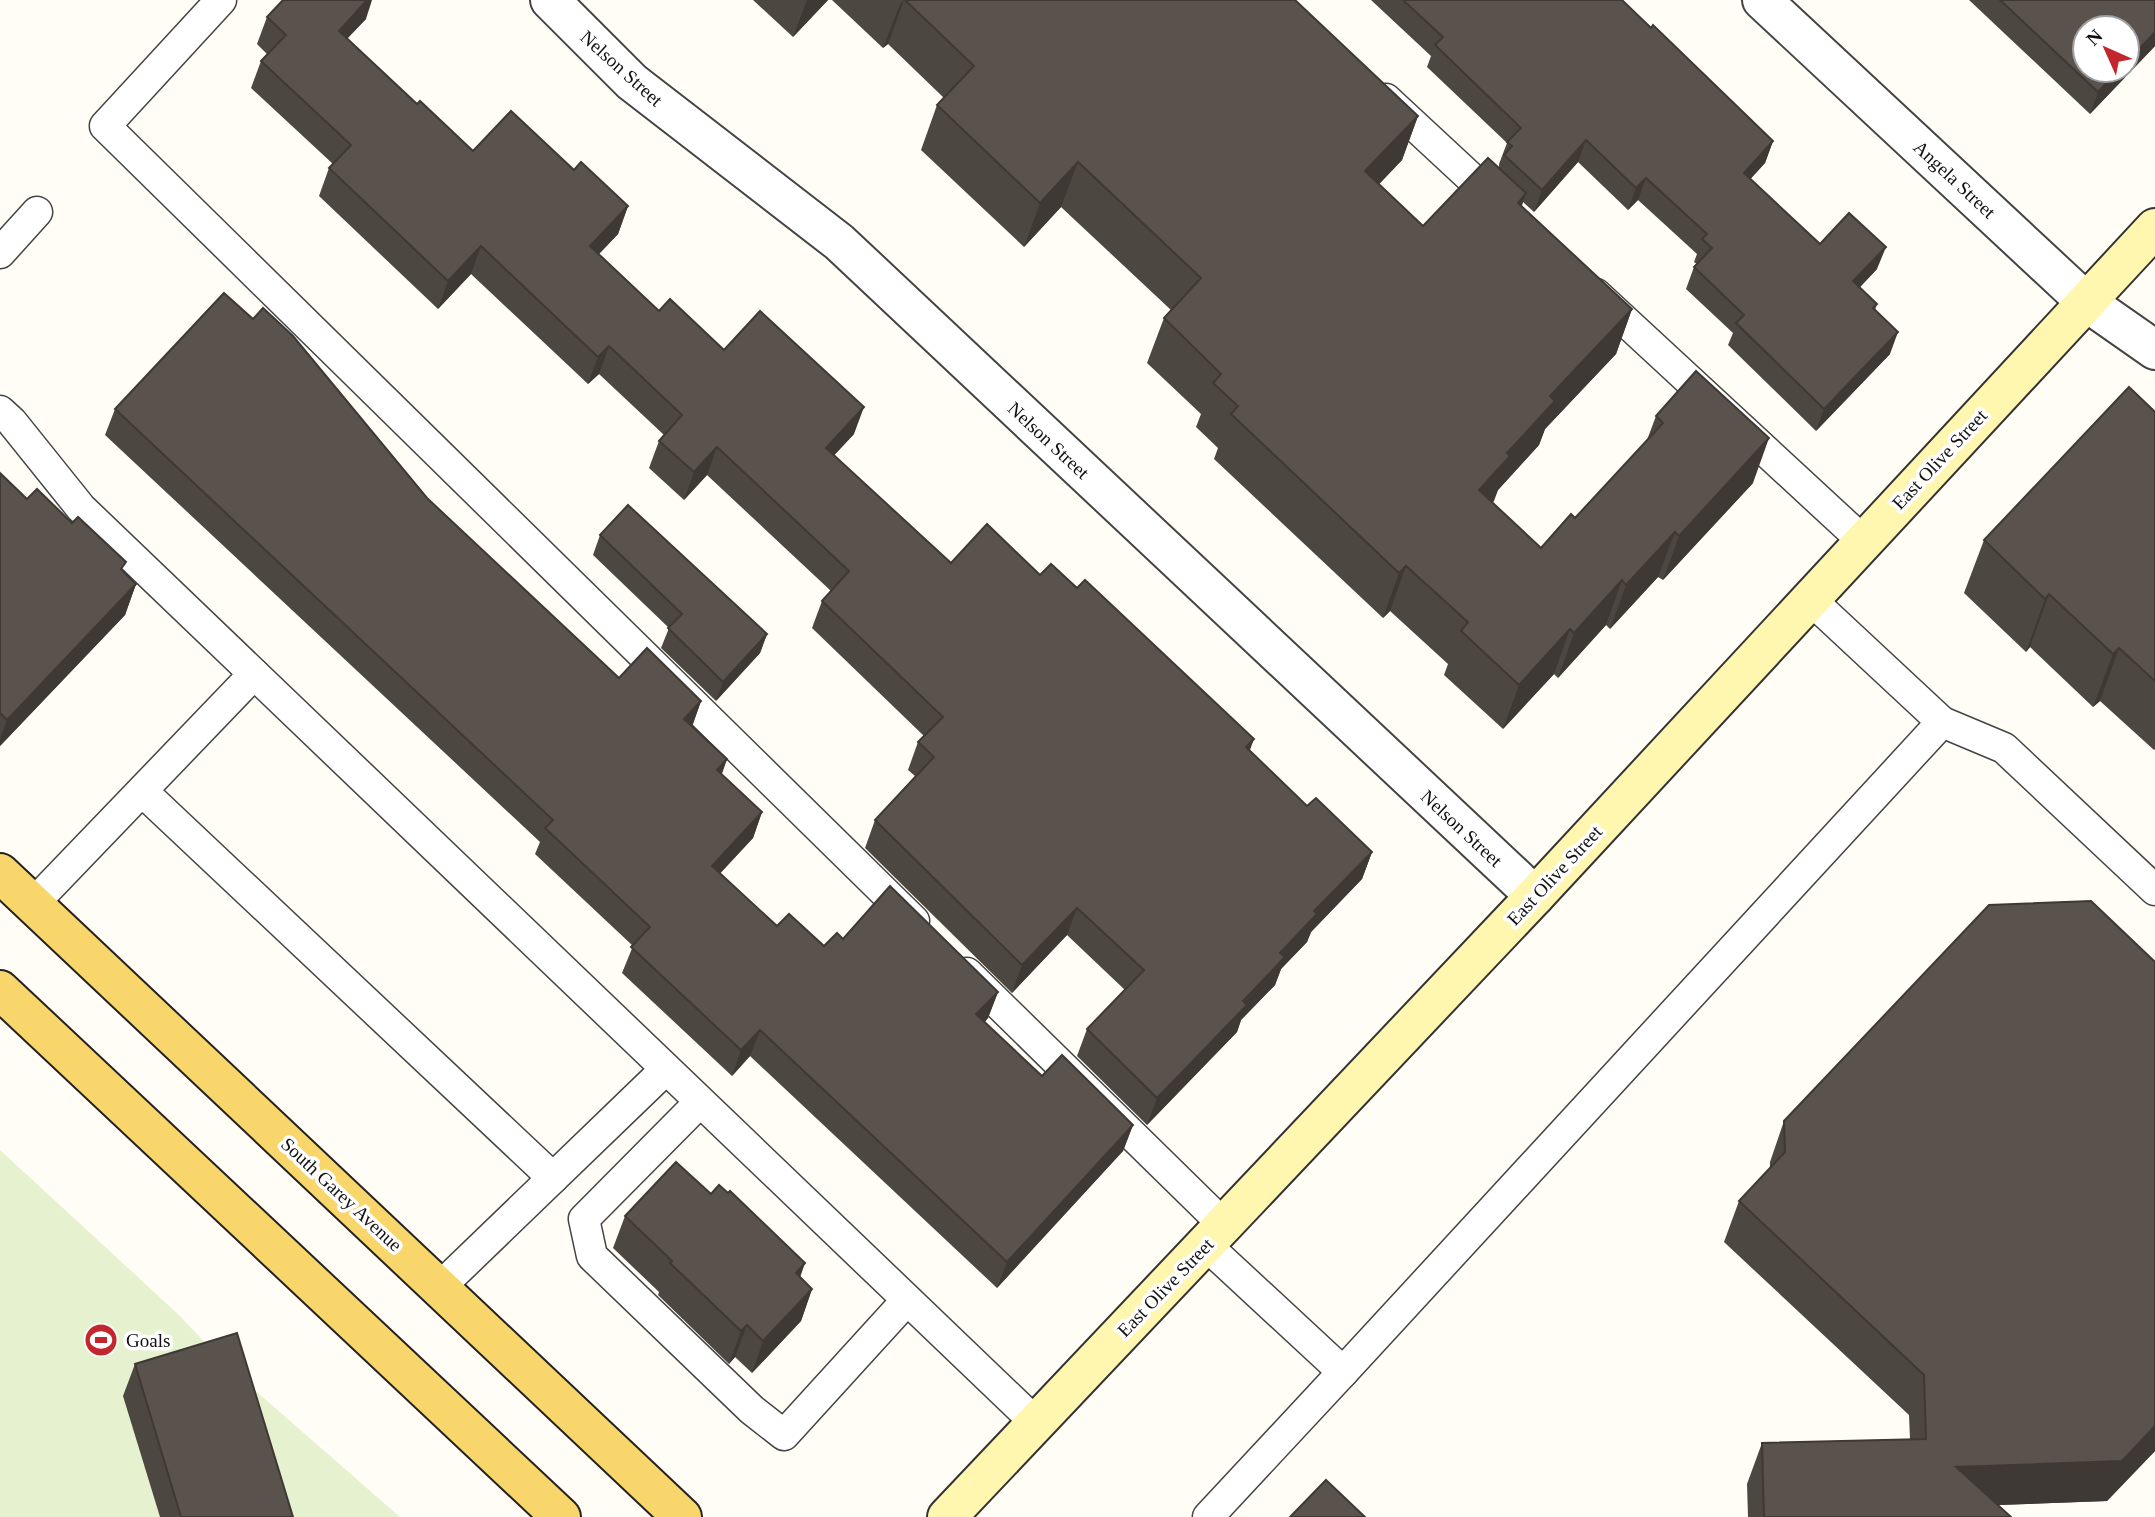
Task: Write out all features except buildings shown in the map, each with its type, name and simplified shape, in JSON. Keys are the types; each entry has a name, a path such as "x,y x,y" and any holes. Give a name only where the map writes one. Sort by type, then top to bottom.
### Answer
{"main road":[{"name":"South Garey Avenue","path":"0,873 682,1517"},
{"path":"0,990 561,1517"}],"street":[{"name":"Nelson Street","path":"550,0 632,82 839,242 1535,896"},
{"name":"Angela Street","path":"1762,0 2085,301 2155,351"},
{"name":"East Olive Street","path":"947,1517 1535,896 2155,228"}],"lane":[{"path":"221,0 105,126 942,948 1343,1372"},
{"path":"1361,76 1515,219"},
{"path":"0,253 37,212"},
{"path":"1576,275 1863,541"},
{"path":"0,411 12,422 81,508 1036,1423"},
{"path":"1810,599 1942,722 2004,748 2155,890"},
{"path":"33,904 254,674"},
{"path":"1208,1517 1942,722"},
{"path":"142,791 553,1178"},
{"path":"440,1287 666,1069"},
{"path":"700,1102 584,1219 592,1256 752,1410 783,1435 907,1300"}],"green space":[{"name":"Goals","path":"0,1150 179,1315 226,1365 400,1517 0,1517"}],"place":[{"name":"Goals","path":"101,1340"}]}
